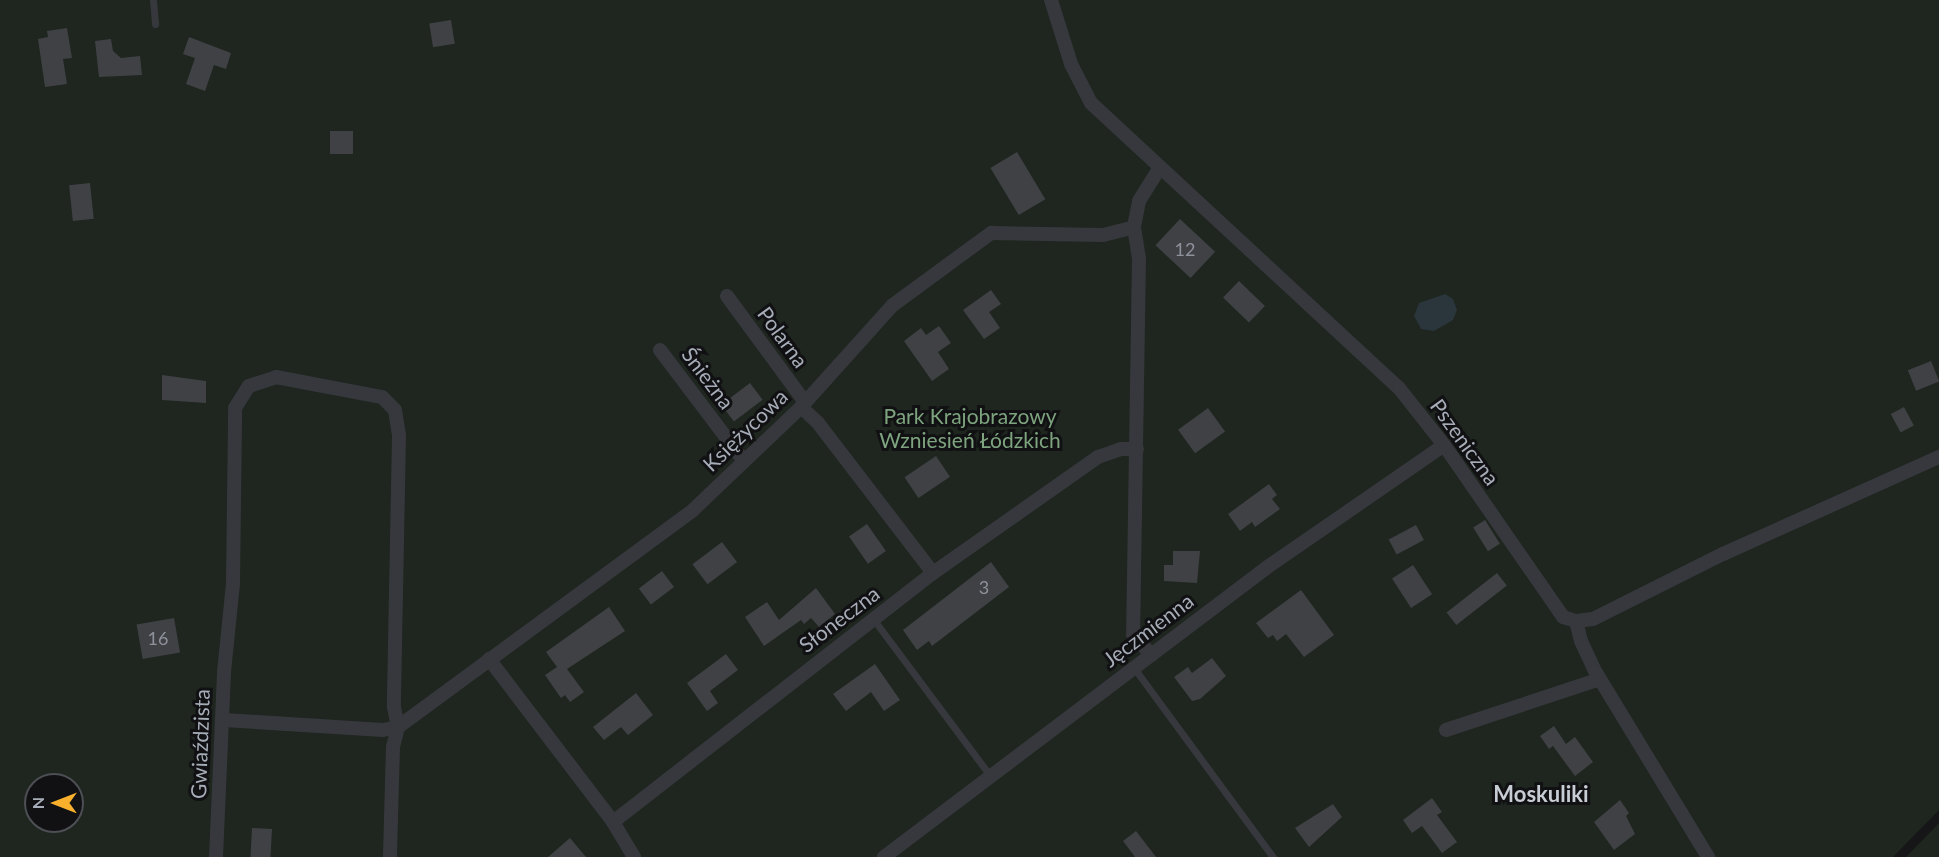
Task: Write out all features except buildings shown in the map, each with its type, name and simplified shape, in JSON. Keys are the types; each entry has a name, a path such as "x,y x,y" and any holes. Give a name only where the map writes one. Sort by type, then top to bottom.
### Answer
{"street":[{"name":"Pszeniczna","path":"1050,0 1071,64 1091,103 1399,388 1444,445 1552,606 1563,617 1576,621"},
{"path":"1151,655 1132,634 1139,258 1134,227 1139,201 1160,167"},
{"name":"Księżycowa","path":"398,726 693,510 803,404 893,305 991,233 1103,235 1134,227"},
{"name":"Polarna","path":"727,296 803,404 933,573"},
{"name":"Śnieżna","path":"660,350 744,460"},
{"name":"Gwiaździsta","path":"216,857 233,583 232,440 235,408 249,386 276,377 382,397 395,410 399,436 394,707 398,726"},
{"name":"Jęczmienna","path":"884,857 1266,568 1444,445"},
{"name":"Słoneczna","path":"613,822 933,573 1098,457 1121,449 1137,449"},
{"path":"1708,857 1600,679 1581,642 1576,621 1593,619 1724,554 1939,457"},
{"path":"489,659 613,822 634,857"},
{"path":"1446,730 1600,679"},
{"path":"224,720 383,730 398,726 393,747 390,857"}],"lane":[{"path":"153,0 155,24"},
{"path":"874,620 991,777"},
{"path":"1134,668 1273,857"}],"green space":[{"name":"Park Krajobrazowy Wzniesień Łódzkich","path":"0,0 1939,0 1939,810 1893,857 0,857"},
{"path":"1939,823 1939,857 1906,857"}],"shaded area":[{"path":"1445,294 1453,299 1457,310 1453,320 1434,331 1421,329 1414,316 1419,303"}],"district":[{"name":"Moskuliki","path":"1541,794"}]}
